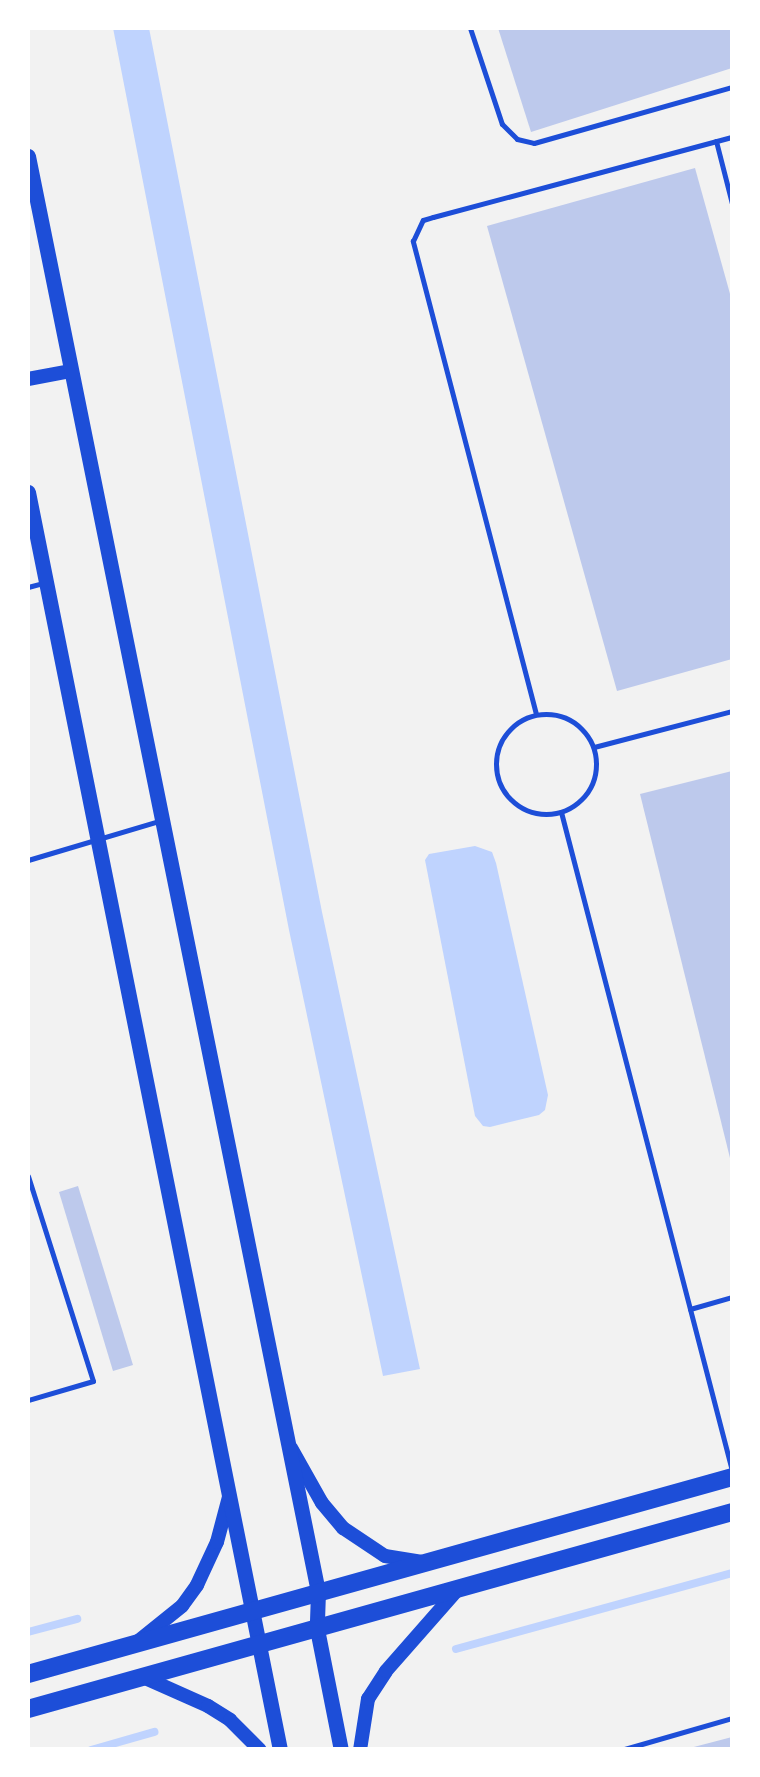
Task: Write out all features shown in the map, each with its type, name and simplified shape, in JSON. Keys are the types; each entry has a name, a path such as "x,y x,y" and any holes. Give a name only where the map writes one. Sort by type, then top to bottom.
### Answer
{"main road":[{"path":"28,156 318,1592 317,1629 341,1750"},
{"path":"28,492 280,1750"},
{"path":"28,1674 732,1475"},
{"path":"28,1709 732,1512"}],"street":[{"path":"28,379 71,371"},
{"path":"287,1442 322,1503 343,1528 385,1556 422,1562"},
{"path":"133,1644 182,1606 197,1585 217,1542 231,1492"},
{"path":"360,1750 368,1699 402,1648 458,1589"},
{"path":"144,1677 208,1706 230,1720 260,1750"}],"lane":[{"path":"470,28 502,124 517,140 534,143 732,87"},
{"path":"536,714 413,241 423,220 732,136"},
{"path":"716,141 732,204"},
{"path":"28,588 46,582"},
{"path":"594,747 732,711"},
{"path":"536,714 560,714 574,721 594,747 597,763 587,794 561,812 527,811 502,788 496,772 502,739 512,726 536,714"},
{"path":"561,812 732,1475"},
{"path":"28,860 162,820"},
{"path":"28,1176 93,1380 28,1400"},
{"path":"690,1309 732,1297"},
{"path":"621,1750 732,1718"}],"water":[{"path":"113,28 149,28 322,912 420,1369 383,1376 289,930"},
{"path":"475,846 492,852 496,863 548,1095 545,1110 539,1115 490,1127 483,1126 475,1116 425,860 429,854"}],"building":[{"path":"498,28 732,28 732,68 531,132"},
{"path":"695,168 732,301 732,659 617,691 487,226"},
{"path":"732,771 732,1161 731,1162 640,794"},
{"path":"78,1186 133,1365 113,1371 59,1192"},
{"path":"732,1737 732,1750 690,1748"}],"waterway":[{"path":"456,1649 732,1573"},
{"path":"28,1632 77,1619"},
{"path":"91,1750 154,1732"}]}
